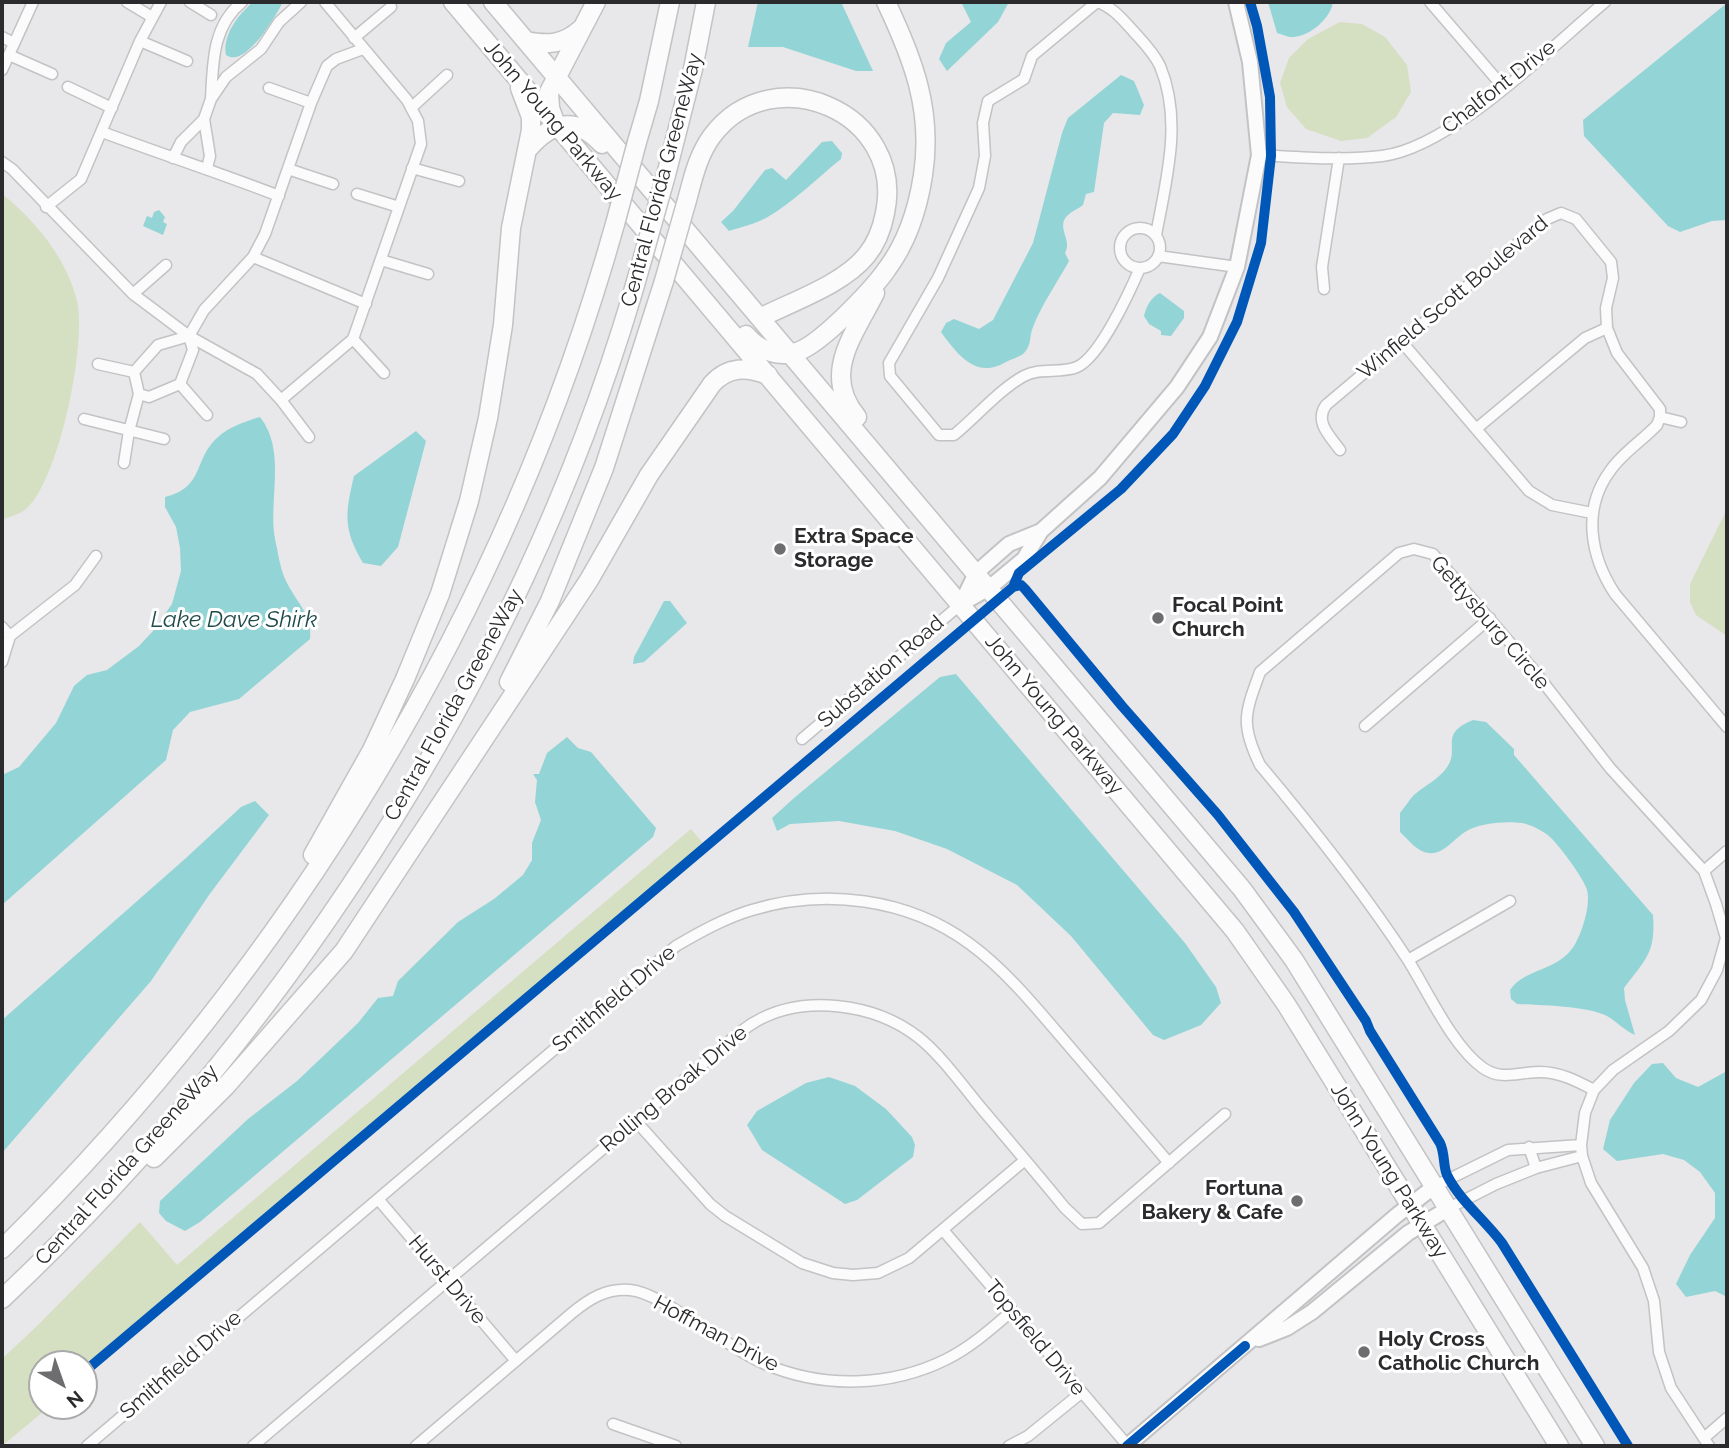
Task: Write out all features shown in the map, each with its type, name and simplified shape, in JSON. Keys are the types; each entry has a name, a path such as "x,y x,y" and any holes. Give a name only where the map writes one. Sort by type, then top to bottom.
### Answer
{"highway":[{"name":"John Young Parkway","path":"453,2 1235,931 1286,1004 1559,1446"},
{"name":"John Young Parkway","path":"493,2 1242,889 1294,960 1595,1446"},
{"path":"557,125 550,108 549,92 596,2"},
{"name":"Central Florida GreeneWay","path":"2,1249 92,1156 186,1047 246,970 329,850 387,757 450,642 498,543 550,420 592,303 652,88 670,2"},
{"name":"Central Florida GreeneWay","path":"2,1299 119,1181 215,1070 304,952 386,829 477,670 527,569 597,399 666,176 693,69 706,2"},
{"path":"886,2 911,55 918,77 925,135 923,174 918,199 902,243 841,361 841,389 850,408 923,496 944,535"},
{"path":"526,41 552,44 572,37 583,26"},
{"path":"186,1047 295,886 372,750 440,594 469,501 488,418 503,325 511,229 529,148 531,117 515,75"},
{"path":"474,754 551,601 604,468 664,281 696,167 711,137 722,124 753,104 771,98 812,100 844,113 857,123 873,144 884,170 887,205 876,243 857,266 845,276 760,318"},
{"path":"529,148 539,136 557,125 583,128 695,255 723,273"},
{"path":"601,177 622,187 755,345 765,351 792,354 815,341 854,307 887,269"},
{"path":"15,1287 130,1182 225,1087 344,951 589,580 649,475 712,384 720,375 735,369 768,375"}],"street":[{"path":"2,70 33,2"},
{"path":"127,2 152,17"},
{"path":"46,207 81,179 140,41 162,2"},
{"path":"190,2 211,15"},
{"path":"211,99 215,42 242,2"},
{"path":"173,159 181,142 204,119 211,99 226,77 261,48 279,22 301,2"},
{"path":"281,400 352,339 421,144 418,121 407,100 325,2"},
{"path":"1140,268 1098,347 1078,367 1027,374 954,435 939,435 890,376 889,363 938,278 979,188 985,156 983,123 988,102 1024,79 1032,56 1097,2 1109,5 1146,46 1159,65 1169,98 1169,171 1156,235 1160,245 1158,257 1151,265 1140,268 1133,267 1123,258 1122,239 1126,233 1144,228 1156,235"},
{"path":"961,604 989,588 1024,559 1041,531 1100,478 1177,387 1210,337 1237,267 1259,155 1250,62 1236,2"},
{"path":"1430,2 1504,88"},
{"name":"Chalfont Drive","path":"1259,155 1339,158 1384,156 1420,144 1454,127 1605,2"},
{"path":"354,38 391,7"},
{"path":"2,37 14,43"},
{"path":"140,41 187,61"},
{"path":"134,372 158,345 189,336 204,310 253,257 265,234 311,103 327,66 336,59 363,49"},
{"path":"9,55 52,74"},
{"path":"411,108 447,75"},
{"path":"68,87 112,108"},
{"path":"269,88 311,103"},
{"path":"204,119 210,156 207,168"},
{"path":"102,132 279,196"},
{"path":"1324,289 1322,267 1339,158"},
{"path":"2,162 12,169 133,294 189,336 257,374 309,437"},
{"path":"412,168 459,181"},
{"path":"288,169 333,184"},
{"path":"357,194 399,207"},
{"name":"Winfield Scott Boulevard","path":"1340,450 1323,427 1321,412 1326,405 1547,219 1562,213 1576,219 1611,262 1613,278 1606,309 1607,328 1617,353 1656,402 1660,417"},
{"path":"253,257 366,304"},
{"path":"1158,257 1237,267"},
{"path":"381,260 428,274"},
{"path":"133,294 166,265"},
{"path":"1476,429 1585,338 1607,328"},
{"path":"139,394 149,397 180,384 193,350 189,336"},
{"path":"352,339 384,373"},
{"path":"1401,341 1529,491 1539,500 1564,509 1592,513"},
{"path":"98,364 134,372"},
{"path":"124,463 128,431 139,394 134,372"},
{"path":"180,384 208,415"},
{"path":"1681,422 1660,417 1657,425 1609,471 1598,491 1592,513 1595,554 1604,578 1615,594 1727,727"},
{"path":"84,419 164,439"},
{"path":"961,604 976,573 1009,544 1041,531"},
{"name":"Gettysburg Circle","path":"1581,1151 1585,1113 1594,1090 1613,1070 1669,1031 1701,1000 1717,970 1727,938 1704,871 1610,768 1490,618 1433,554 1414,549 1399,554 1260,672 1250,698 1245,723 1250,744 1260,765 1322,839 1408,960 1464,1051 1498,1077 1540,1072 1570,1077 1594,1090"},
{"path":"2,662 10,636 75,585 96,555"},
{"name":"Substation Road","path":"802,739 961,604"},
{"path":"1365,726 1490,618"},
{"path":"2,627 10,636"},
{"path":"1704,871 1727,850"},
{"name":"Smithfield Drive","path":"87,1446 676,946 713,925 752,910 800,899 840,899 885,905 926,919 968,942 999,967 1028,998 1170,1163"},
{"path":"1408,960 1510,901"},
{"name":"Rolling Broak Drive","path":"253,1446 725,1045 756,1022 783,1011 808,1006 844,1007 889,1021 919,1038 958,1080 1065,1208 1082,1224 1099,1223 1170,1163"},
{"path":"1170,1163 1225,1114"},
{"path":"635,1120 718,1210 802,1263 834,1273 853,1275 878,1273 909,1258 1025,1160"},
{"path":"1529,1147 1536,1168"},
{"path":"1127,1446 1409,1204 1436,1186 1508,1150 1529,1147 1581,1151"},
{"path":"1245,1346 1287,1328 1312,1312 1422,1224 1449,1208 1496,1184 1581,1151"},
{"path":"1581,1151 1591,1183 1643,1268 1654,1301 1659,1352 1671,1388 1706,1442 1727,1418"},
{"name":"Hurst Drive","path":"378,1199 516,1362"},
{"name":"Topsfield Drive","path":"943,1230 1127,1446"},
{"name":"Hoffman Drive","path":"416,1446 589,1299 609,1290 632,1289 664,1303 764,1363 811,1378 839,1382 898,1377 939,1362 981,1338 1012,1311"},
{"path":"1009,1446 1028,1436 1081,1393"},
{"path":"613,1424 676,1446"}],"green space":[{"path":"1340,22 1362,24 1385,37 1407,65 1411,92 1396,117 1367,138 1341,141 1306,129 1287,107 1280,83 1289,58 1308,39"},
{"path":"2,194 38,228 58,256 72,285 79,321 78,347 68,410 49,471 38,494 26,509 2,520"},
{"path":"1727,509 1727,636 1696,615 1690,602 1690,584"},
{"path":"691,829 707,848 98,1365 98,1350 28,1350 28,1420 33,1420 2,1446 2,1359 140,1222 177,1265"}],"water":[{"path":"253,2 283,2 250,48 242,55 226,55 229,33 237,19"},
{"path":"758,2 841,2 873,71 856,71 783,47 748,47"},
{"path":"961,2 1009,2 998,22 947,71 939,59 946,43 971,22"},
{"path":"1268,2 1333,2 1319,25 1307,33 1292,37 1277,33"},
{"path":"1727,3 1727,220 1712,221 1680,232 1668,226 1584,136 1583,120"},
{"path":"1121,75 1134,81 1144,105 1140,115 1113,113 1104,123 1094,192 1086,194 1083,205 1064,220 1063,229 1067,243 1065,253 1069,261 1037,318 1028,347 1020,356 995,367 985,368 968,362 941,332 946,323 954,319 979,329 993,320 1033,243 1068,118"},
{"path":"832,141 842,153 841,159 786,205 762,220 729,231 721,222 765,170 772,168 786,180 822,142"},
{"path":"159,210 165,217 163,222 167,224 163,235 143,226 147,216 152,218 154,212"},
{"path":"1160,293 1184,311 1184,318 1171,336 1161,335 1161,331 1149,324 1144,316 1149,303"},
{"name":"Lake Dave Shirk","path":"260,417 268,430 275,460 273,524 279,560 286,581 309,623 310,639 239,699 190,712 173,730 166,760 2,905 2,775 19,767 56,723 74,686 87,675 107,670 139,646 153,631 172,604 181,571 176,527 165,507 165,497 187,487 204,455 217,438 232,427"},
{"path":"416,431 426,441 398,547 381,566 363,563 349,531 348,511 354,476"},
{"path":"664,601 670,601 687,623 644,662 633,664 634,657"},
{"path":"956,674 1185,943 1216,987 1221,1003 1201,1025 1164,1040 1153,1035 1071,936 1017,885 947,849 895,831 839,821 790,824 777,831 772,818 794,798 940,677"},
{"path":"1473,720 1486,722 1514,749 1514,755 1653,915 1653,938 1648,955 1624,988 1635,1035 1599,1013 1517,1004 1511,999 1510,990 1516,983 1559,961 1567,954 1574,946 1585,919 1588,896 1585,885 1548,835 1525,824 1492,823 1471,829 1439,852 1429,853 1417,848 1400,832 1400,813 1414,795 1445,770 1452,755 1456,731"},
{"path":"567,737 578,748 591,752 656,828 653,837 200,1222 185,1231 166,1221 159,1213 160,1201 248,1119 297,1081 358,1023 378,998 393,996 398,981 458,922 494,899 523,875 532,860 532,843 541,820 535,802 537,780 533,774 539,774 547,753"},
{"path":"255,801 269,815 209,895 151,981 2,1153 2,1020 241,807"},
{"path":"1663,1063 1676,1078 1698,1087 1727,1071 1727,1297 1715,1291 1686,1297 1676,1284 1690,1255 1715,1218 1715,1193 1700,1172 1684,1160 1663,1154 1617,1161 1603,1149 1610,1120 1634,1083 1652,1064"},
{"path":"829,1077 855,1086 886,1109 912,1137 915,1145 913,1157 857,1200 845,1204 762,1150 747,1125 757,1111 806,1083"}],"cycle path":[{"path":"98,1360 1013,587 1019,573 1121,489 1173,434 1205,386 1237,322 1261,243 1271,156 1270,97 1250,2"},
{"path":"1013,587 1021,585 1025,589 1122,706 1218,815 1294,912 1366,1021 1440,1143 1446,1171 1452,1184 1502,1243 1628,1446"},
{"path":"1127,1446 1245,1346"}],"place":[{"name":"Extra Space Storage","path":"780,549"},
{"name":"Focal Point Church","path":"1158,618"},
{"name":"Fortuna Bakery & Cafe","path":"1297,1201"},
{"name":"Holy Cross Catholic Church","path":"1364,1352"}]}
